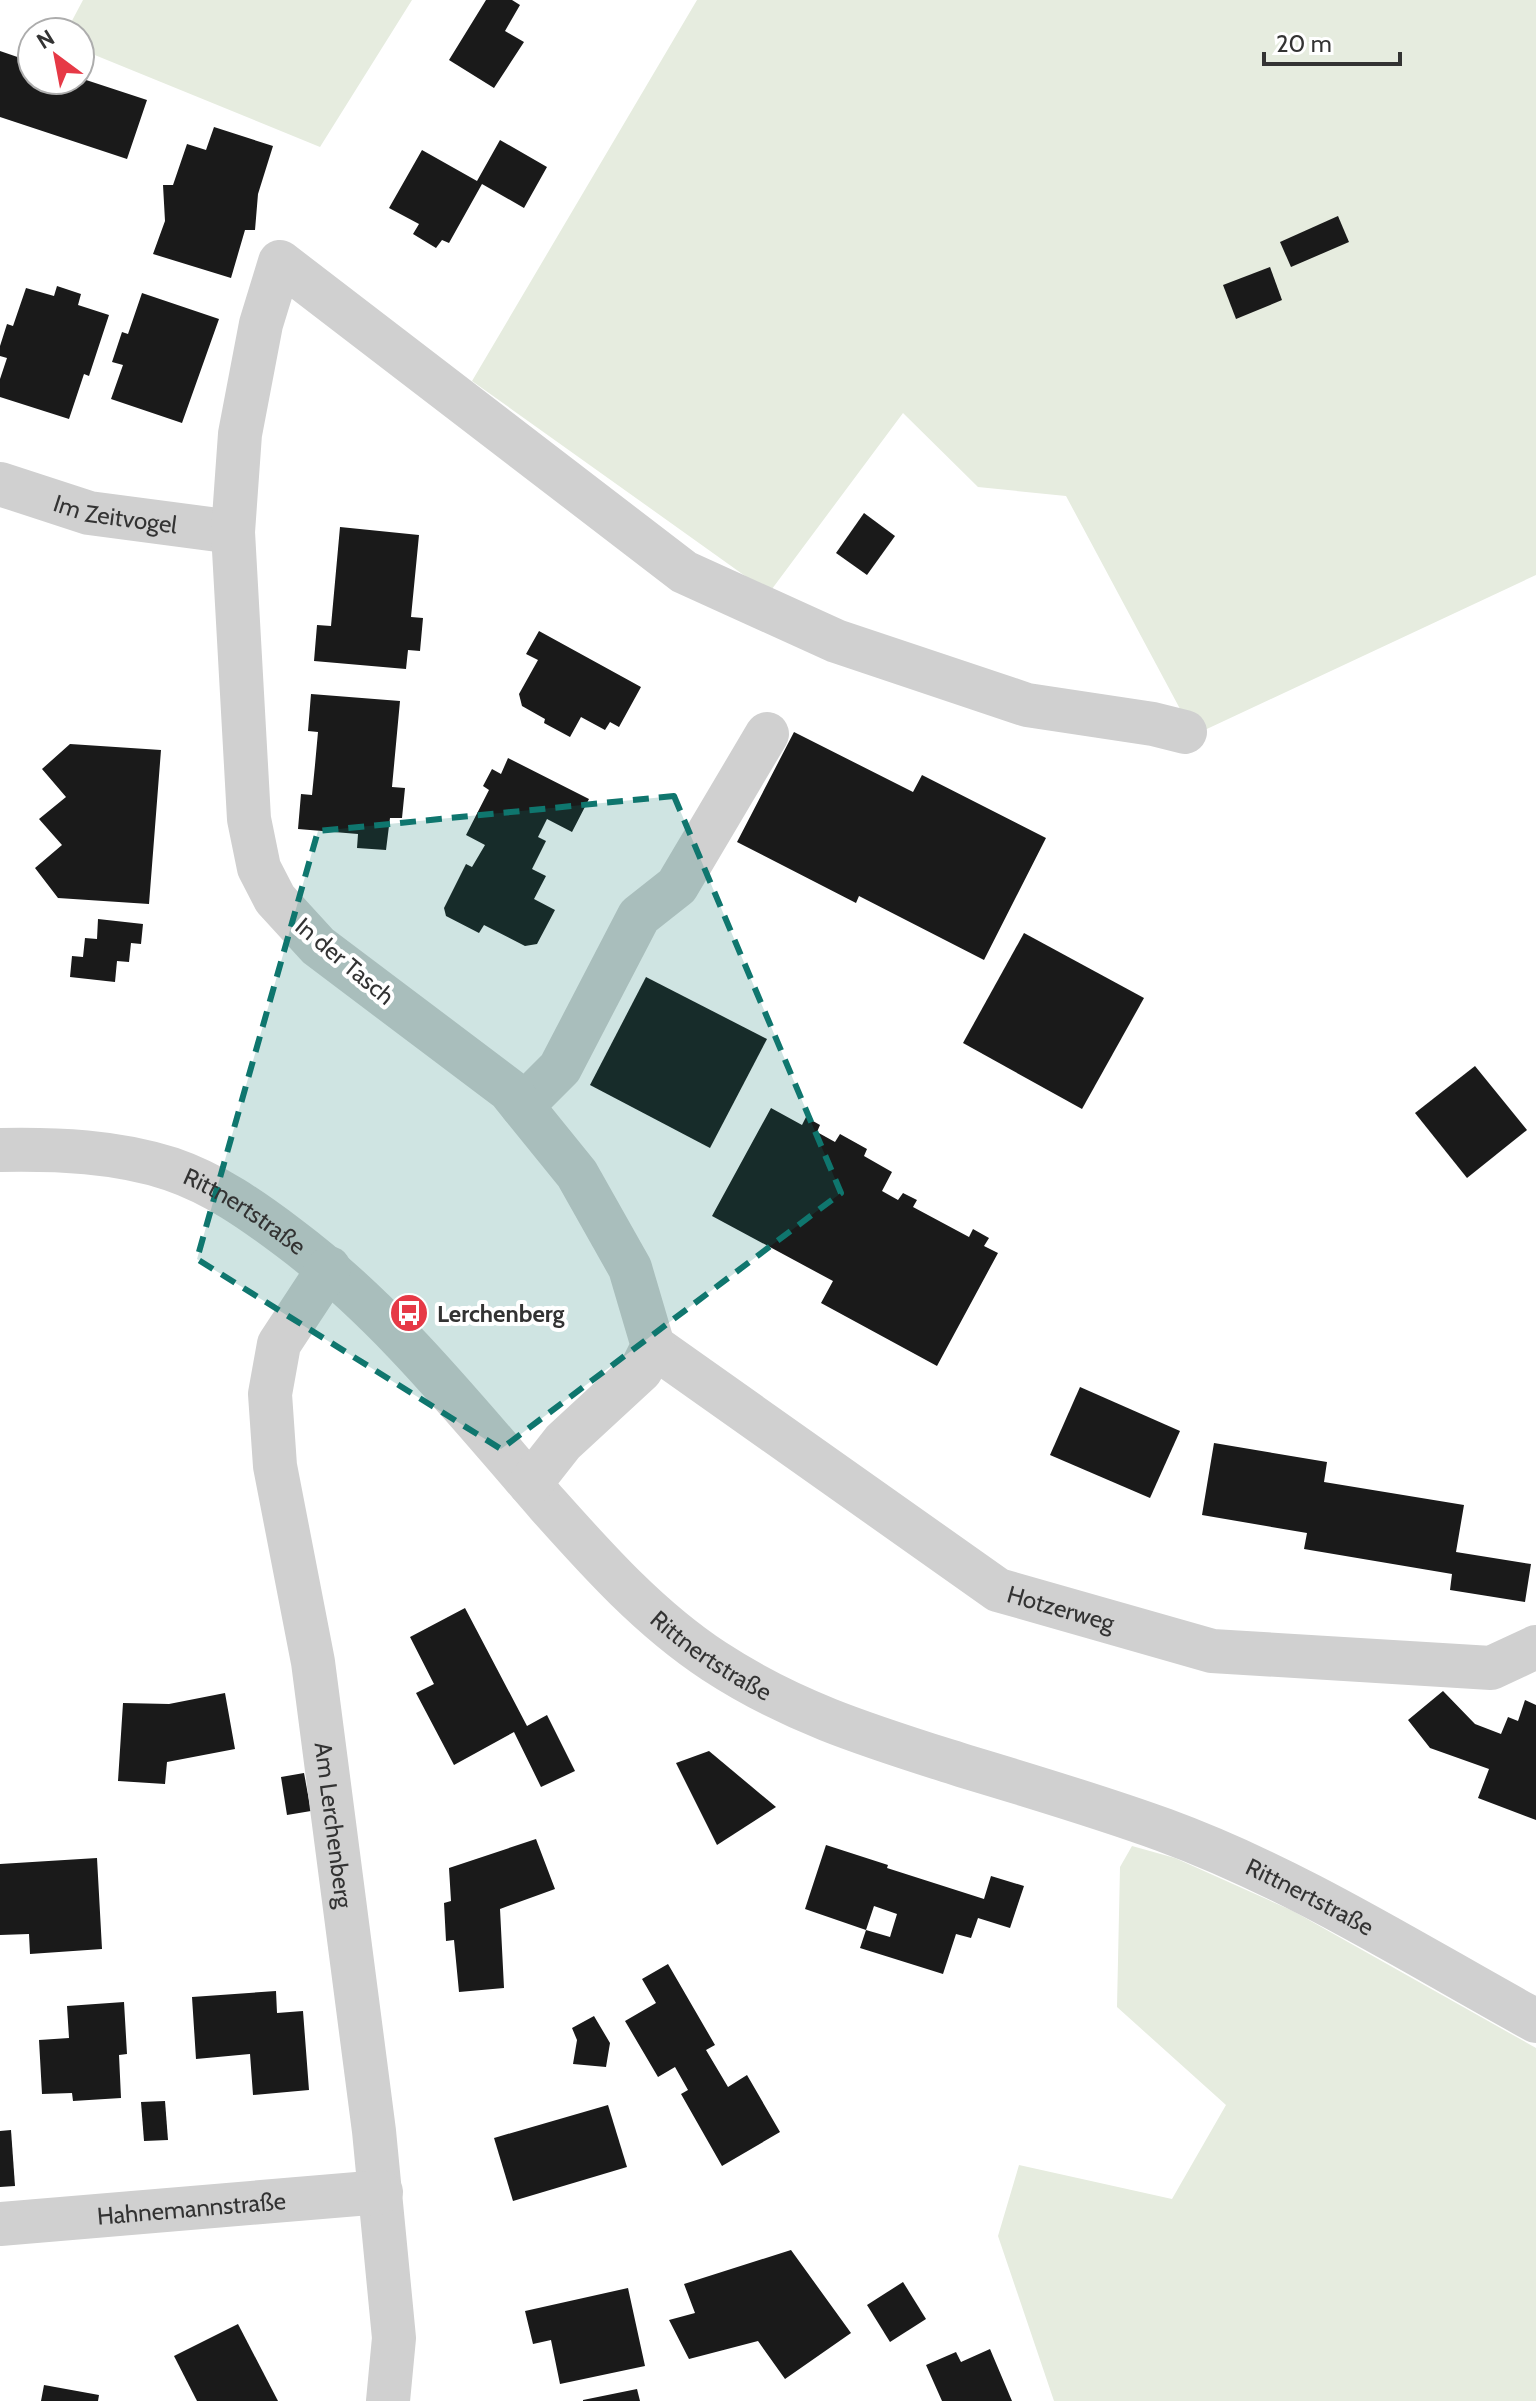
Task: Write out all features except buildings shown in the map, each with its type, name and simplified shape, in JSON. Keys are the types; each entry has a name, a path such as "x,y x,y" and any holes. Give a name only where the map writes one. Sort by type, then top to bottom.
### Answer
{"street":[{"name":"In der Tasch","path":"653,1346 630,1268 577,1174 509,1090 318,946 275,899 259,868 249,819 233,532 240,434 261,324 280,262 684,572 836,641 1027,705 1153,724 1185,732"},
{"name":"Im Zeitvogel","path":"0,484 89,513 233,532"},
{"path":"522,1106 560,1068 639,916 677,886 767,734"},
{"name":"Rittnertstraße","path":"0,1150 55,1149 140,1160 205,1183 253,1211 329,1268 458,1402 578,1539 646,1608 709,1658 771,1696 893,1744 1076,1801 1244,1862 1536,2021"},
{"name":"Am Lerchenberg","path":"329,1268 279,1344 270,1394 275,1466 313,1662 381,2192 394,2338 388,2401"},
{"path":"530,1484 563,1442 641,1370 653,1346"},
{"name":"Hotzerweg","path":"653,1346 998,1590 1212,1651 1491,1668 1536,1647"},
{"name":"Hahnemannstraße","path":"0,2224 381,2192"}],"highlighted area":[{"path":"674,796 841,1193 501,1449 197,1259 318,831"}],"shaded area":[{"path":"83,0 412,0 320,147 96,56 96,16 74,16"},
{"path":"697,0 1536,0 1536,575 1194,735 1066,496 978,487 903,413 769,593 472,381"},
{"path":"1132,1846 1175,1858 1293,1911 1536,2048 1536,2401 1054,2401 998,2236 1019,2165 1172,2199 1226,2105 1117,2007 1120,1867"}],"place":[{"name":"Lerchenberg","path":"409,1313"}]}
